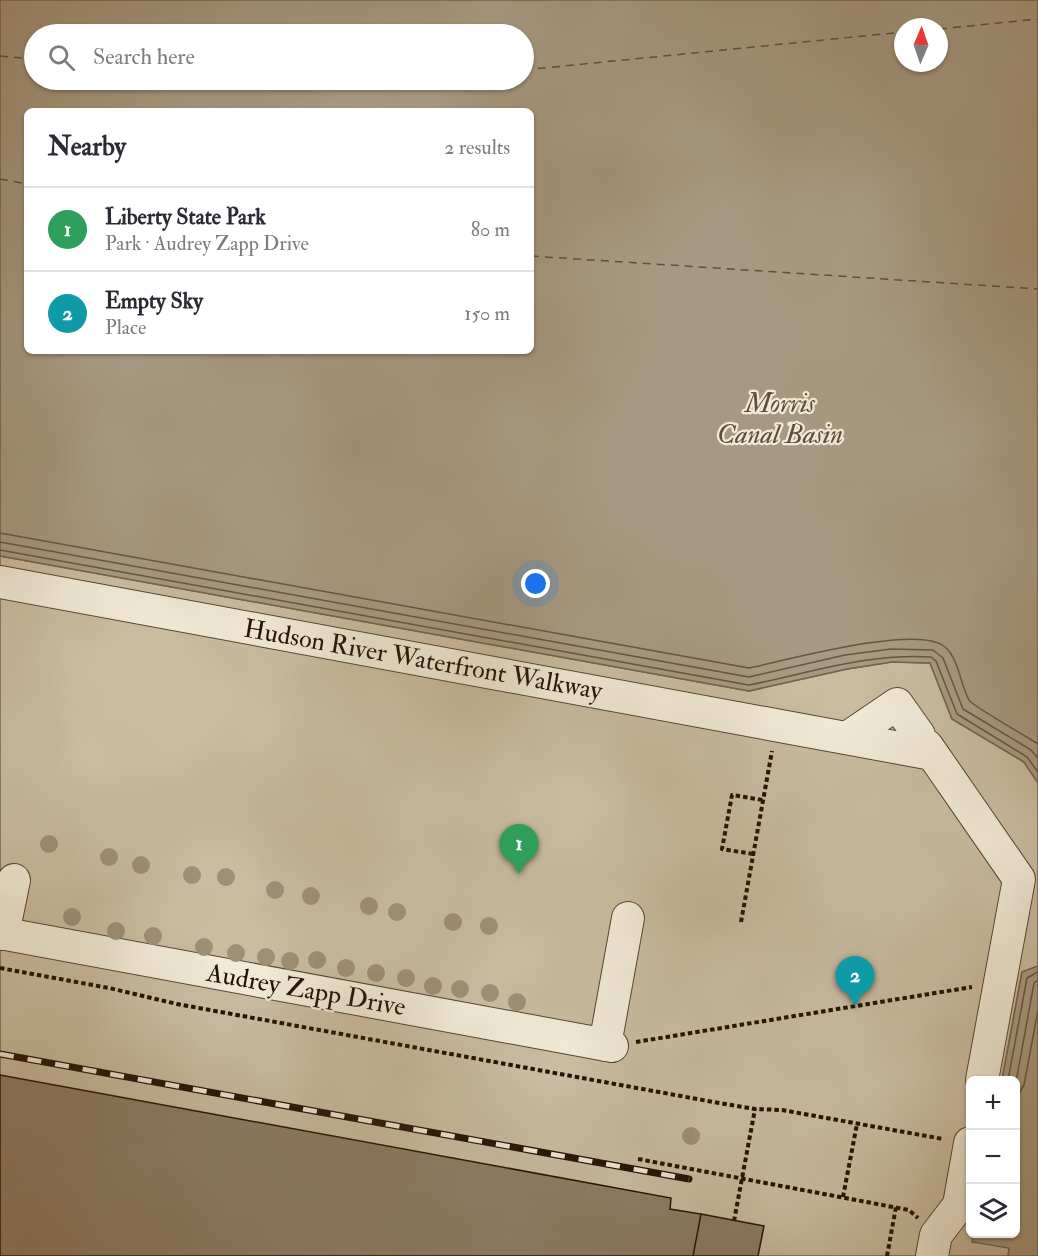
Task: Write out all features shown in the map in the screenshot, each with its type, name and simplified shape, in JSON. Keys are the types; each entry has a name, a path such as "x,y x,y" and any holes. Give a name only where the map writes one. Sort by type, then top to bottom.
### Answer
{"street":[{"name":"Hudson River Waterfront Walkway","path":"0,582 847,738 926,745"},
{"path":"847,738 897,704 1019,879 983,1076"},
{"path":"1,934 14,880"},
{"path":"608,1046 628,918"},
{"name":"Audrey Zapp Drive","path":"1,934 608,1046"},
{"path":"934,1245 959,1205 966,1166"}],"path":[{"path":"741,922 777,725"},
{"path":"753,854 722,849 732,795 763,800"},
{"path":"0,968 109,988 177,1004 755,1109 782,1110 966,1142"},
{"path":"608,1046 1000,983"},
{"path":"734,1221 755,1109"},
{"path":"843,1197 857,1124"},
{"path":"639,1159 909,1210 934,1245"},
{"path":"887,1256 896,1208"}],"shaded area":[{"path":"0,556 749,691 847,669 892,662 930,663 952,719 1024,762 1038,783 1038,966 1022,972 1003,1076 966,1076 966,1238 1010,1248 1008,1256 0,1256"}],"water":[{"name":"Morris Canal Basin","path":"0,0 1038,0 1038,783 1024,762 952,719 930,663 892,662 847,669 749,691 0,556"},
{"path":"1038,966 1038,1256 1008,1256 1009,1248 972,1242 973,1238 1020,1238 1020,1076 1003,1076 1022,972"}],"building":[{"path":"0,1075 671,1198 670,1209 701,1214 693,1256 0,1256"},
{"path":"701,1214 764,1226 758,1256 693,1256"}],"ferry route":[{"path":"948,28 1038,19"},
{"path":"534,69 894,33"},
{"path":"0,56 24,58"},
{"path":"0,179 24,183"},
{"path":"534,256 1038,289"}],"railway":[{"path":"0,1054 689,1179"}],"place":[{"name":"Liberty State Park","path":"519,874"},
{"name":"Empty Sky","path":"855,1006"}]}
